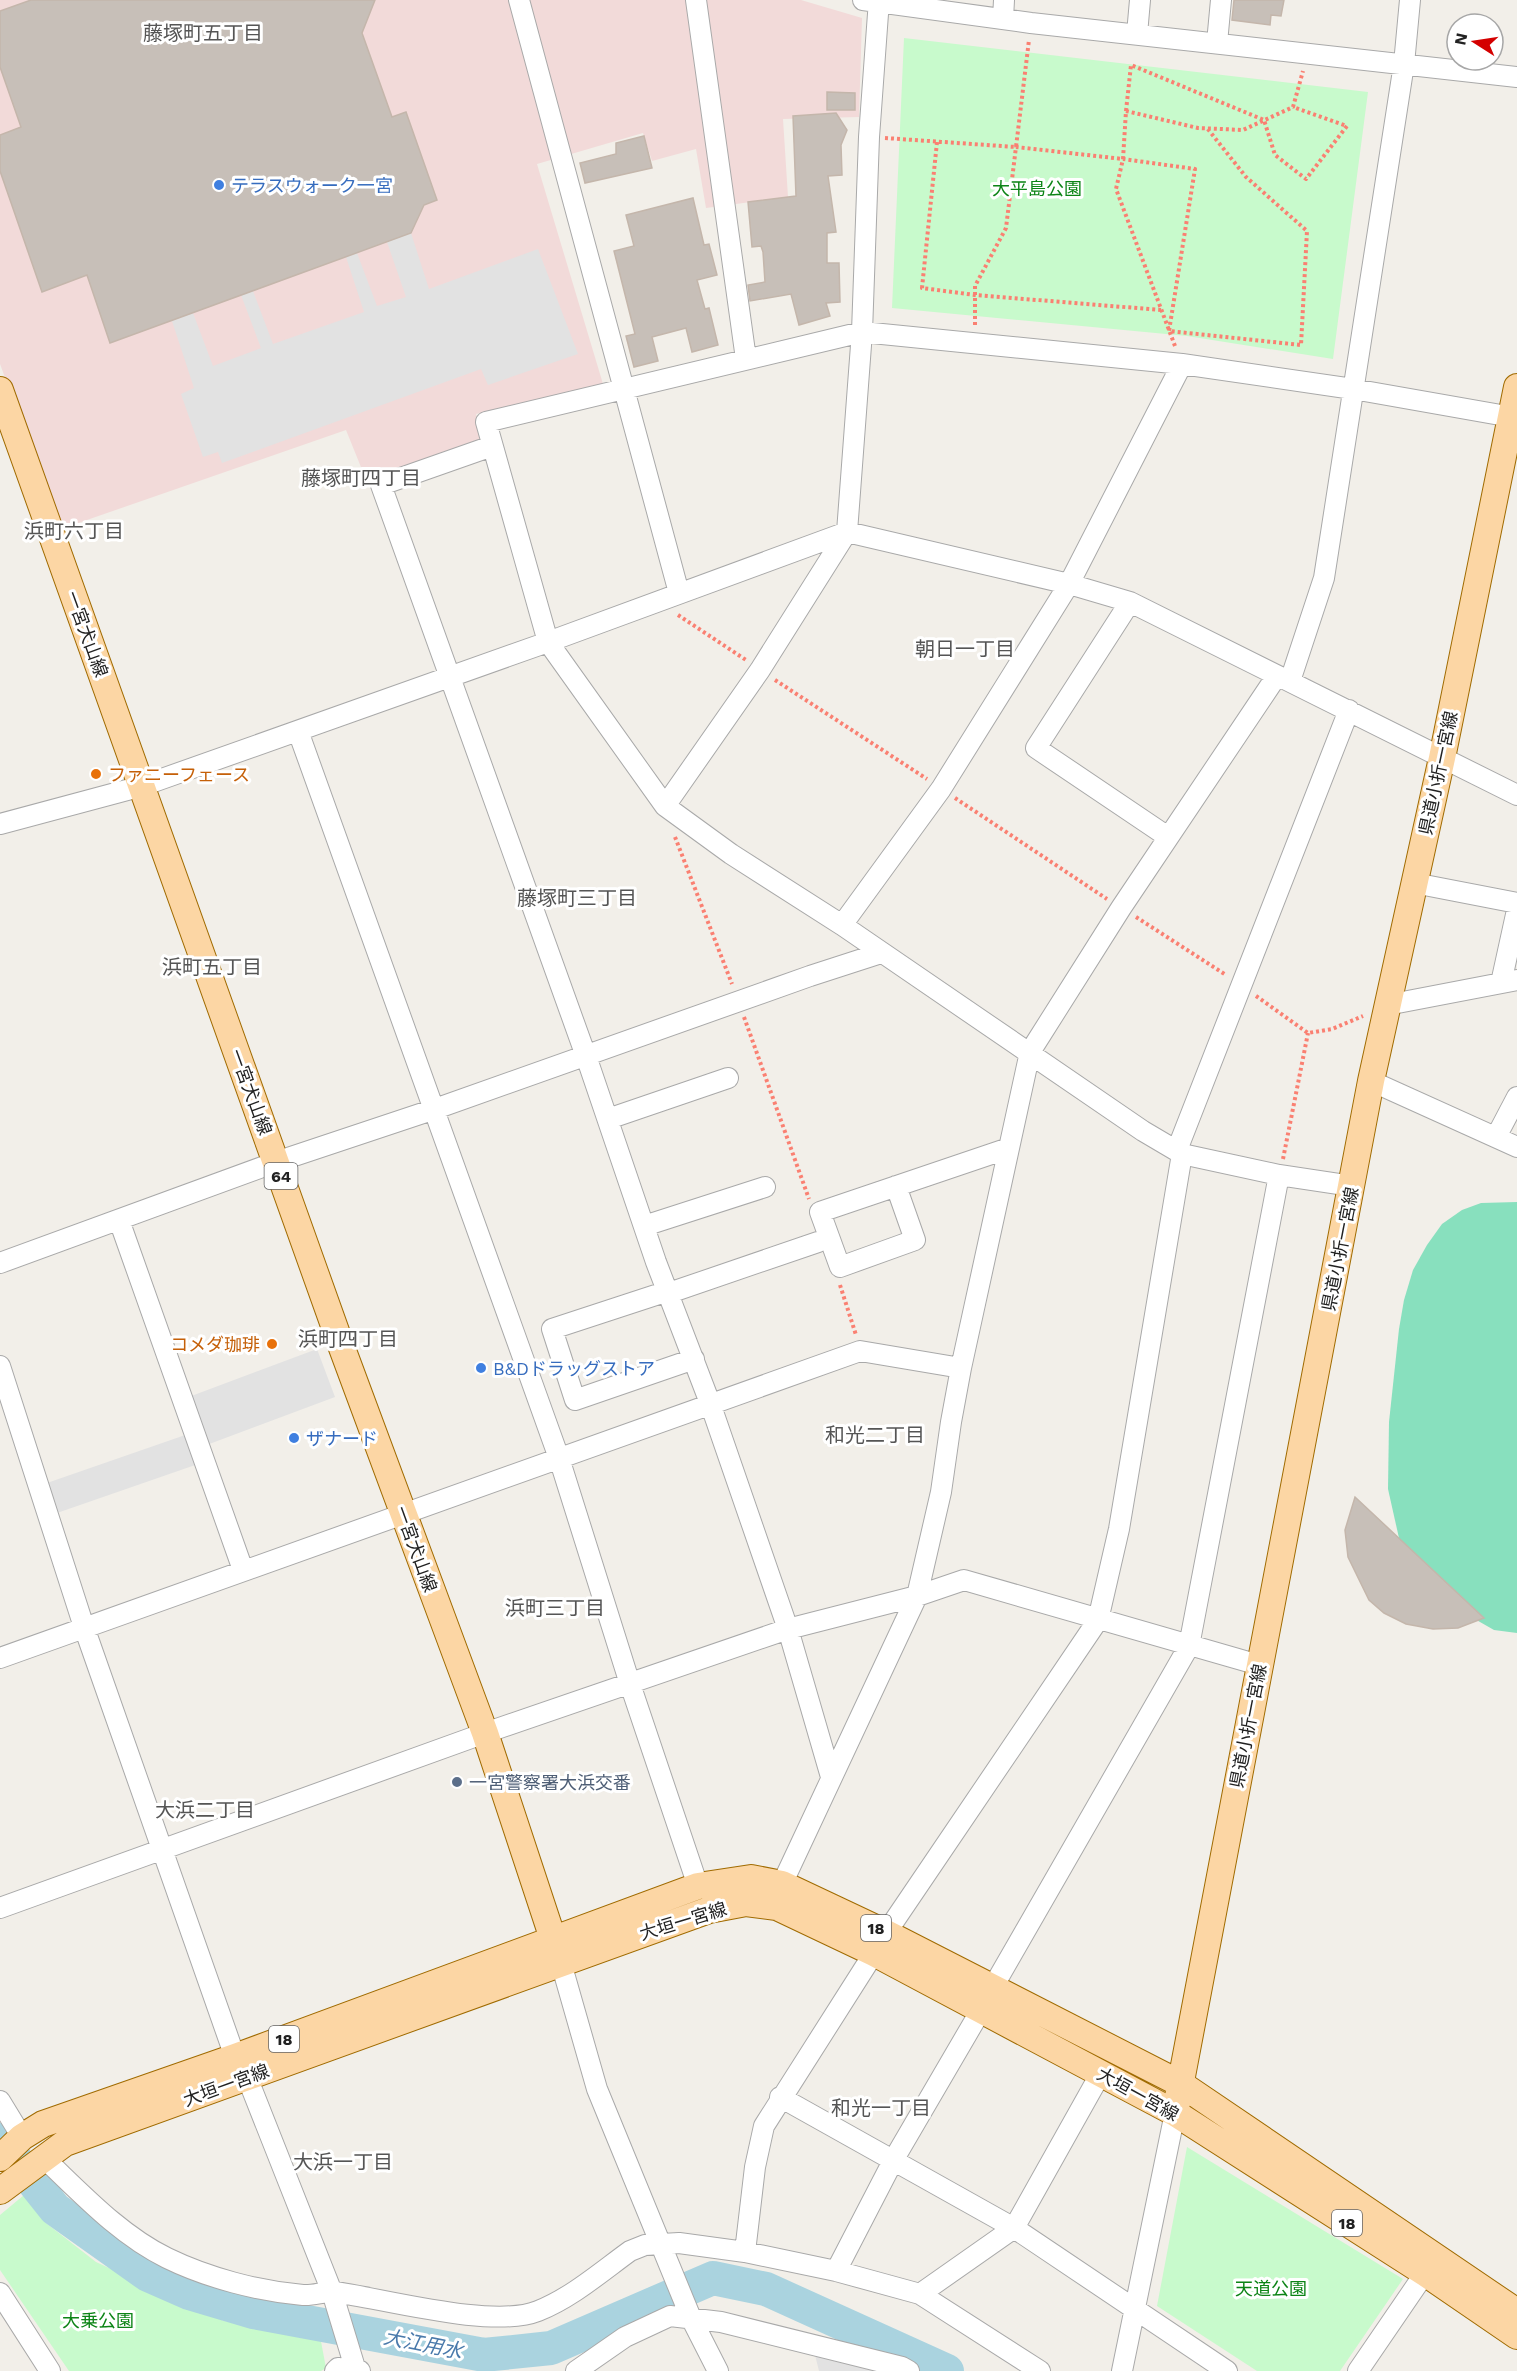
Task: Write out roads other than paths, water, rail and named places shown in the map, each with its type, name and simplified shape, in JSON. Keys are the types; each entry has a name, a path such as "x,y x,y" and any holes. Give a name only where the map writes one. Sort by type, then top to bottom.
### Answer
{"main road":[{"name":"県道小折一宮線","path":"1175,2113 1371,1081 1514,417 1517,387"},
{"name":"一宮犬山線","path":"0,390 402,1513 485,1733 558,1951"},
{"name":"大垣一宮線","path":"1,2189 65,2144 241,2067 558,1951 698,1886 751,1878 782,1884 880,1943 981,2010 1175,2113 1425,2273 1517,2336"},
{"name":"大垣一宮線","path":"558,1951 709,1910 746,1903 777,1907 880,1943 993,1988 1181,2084 1517,2312"},
{"name":"大垣一宮線","path":"13,2146 43,2124 241,2067"}],"street":[{"path":"519,0 679,593"},
{"path":"696,0 746,359"},
{"path":"1137,34 1140,0"},
{"path":"1216,43 1221,0"},
{"path":"782,1884 917,1596 941,1492 961,1368 1030,1053 1120,908 1168,837 1283,679 1324,578 1404,64 1410,0"},
{"path":"666,807 760,670 847,532 862,332 874,1 1004,10 1031,23 1517,77"},
{"path":"1352,1186 1280,1175 1180,1152 1143,1131 842,925 730,854 666,807 548,642 486,423 624,387 862,332 1182,364 1353,389 1514,417"},
{"path":"842,925 941,789 1069,584 1182,364"},
{"path":"492,446 381,485 586,1056 668,1292 710,1403 788,1629 831,1777"},
{"path":"0,824 142,786 449,675 548,642 847,532 1069,584 1130,602 1517,795"},
{"path":"1130,602 1036,748 1168,837"},
{"path":"745,2252 755,2167 764,2126 780,2097 880,1943 1098,1620 1121,1517 1180,1152 1240,984 1349,710"},
{"path":"298,730 559,1458 630,1684 698,1886"},
{"path":"1413,883 1517,903"},
{"path":"1387,1005 1509,982 1517,910"},
{"path":"0,1263 276,1162 882,953"},
{"path":"608,1119 728,1078"},
{"path":"1371,1081 1517,1147"},
{"path":"1496,1137 1517,1096"},
{"path":"896,1186 915,1240 840,1267 820,1212 896,1186 1009,1148"},
{"path":"993,1988 1189,1646 1280,1175"},
{"path":"645,1226 765,1187"},
{"path":"118,1220 243,1570"},
{"path":"694,1359 575,1400 552,1329 818,1242"},
{"path":"0,1658 861,1351 961,1368"},
{"path":"0,1366 84,1628 161,1851 241,2067 332,2292 356,2366 338,2368 335,2371"},
{"path":"0,1908 485,1733 788,1629 917,1596 964,1580 1259,1665"},
{"path":"558,1951 597,2089 691,2318 718,2371"},
{"path":"836,2271 894,2159 981,2010"},
{"path":"920,2294 1014,2228 1101,2073"},
{"path":"780,2097 1014,2228 1227,2371"},
{"path":"0,2101 13,2146"},
{"path":"1122,2371 1175,2113"},
{"path":"40,2161 131,2236 166,2258 204,2274 242,2284 305,2295 332,2292 484,2315 537,2312 630,2252 645,2245 664,2251 679,2243 745,2252 836,2271 920,2294 1040,2371"},
{"path":"1358,2371 1425,2273"},
{"path":"0,2293 50,2371"},
{"path":"576,2371 625,2337 670,2316 721,2322 805,2342 909,2371"}],"waterway":[{"name":"大江用水","path":"0,2140 55,2209 148,2275 189,2293 253,2312 484,2355 551,2348 713,2278 766,2289 947,2371"}],"place":[{"name":"テラスウォーク一宮","path":"219,185"},
{"name":"ファニーフェース","path":"96,774"},
{"name":"コメダ珈琲","path":"272,1344"},
{"name":"B&Dドラッグストア","path":"481,1368"},
{"name":"ザナード","path":"294,1438"},
{"name":"一宮警察署大浜交番","path":"457,1782"}],"district":[{"name":"藤塚町五丁目","path":"203,33"},
{"name":"藤塚町四丁目","path":"361,478"},
{"name":"浜町六丁目","path":"74,531"},
{"name":"朝日一丁目","path":"965,649"},
{"name":"藤塚町三丁目","path":"577,898"},
{"name":"浜町五丁目","path":"212,967"},
{"name":"浜町四丁目","path":"348,1339"},
{"name":"和光二丁目","path":"875,1435"},
{"name":"浜町三丁目","path":"555,1608"},
{"name":"大浜二丁目","path":"205,1810"},
{"name":"和光一丁目","path":"881,2108"},
{"name":"大浜一丁目","path":"343,2162"}],"park label":[{"name":"大平島公園","path":"1037,188"},
{"name":"天道公園","path":"1271,2288"},
{"name":"大乗公園","path":"98,2320"}]}
